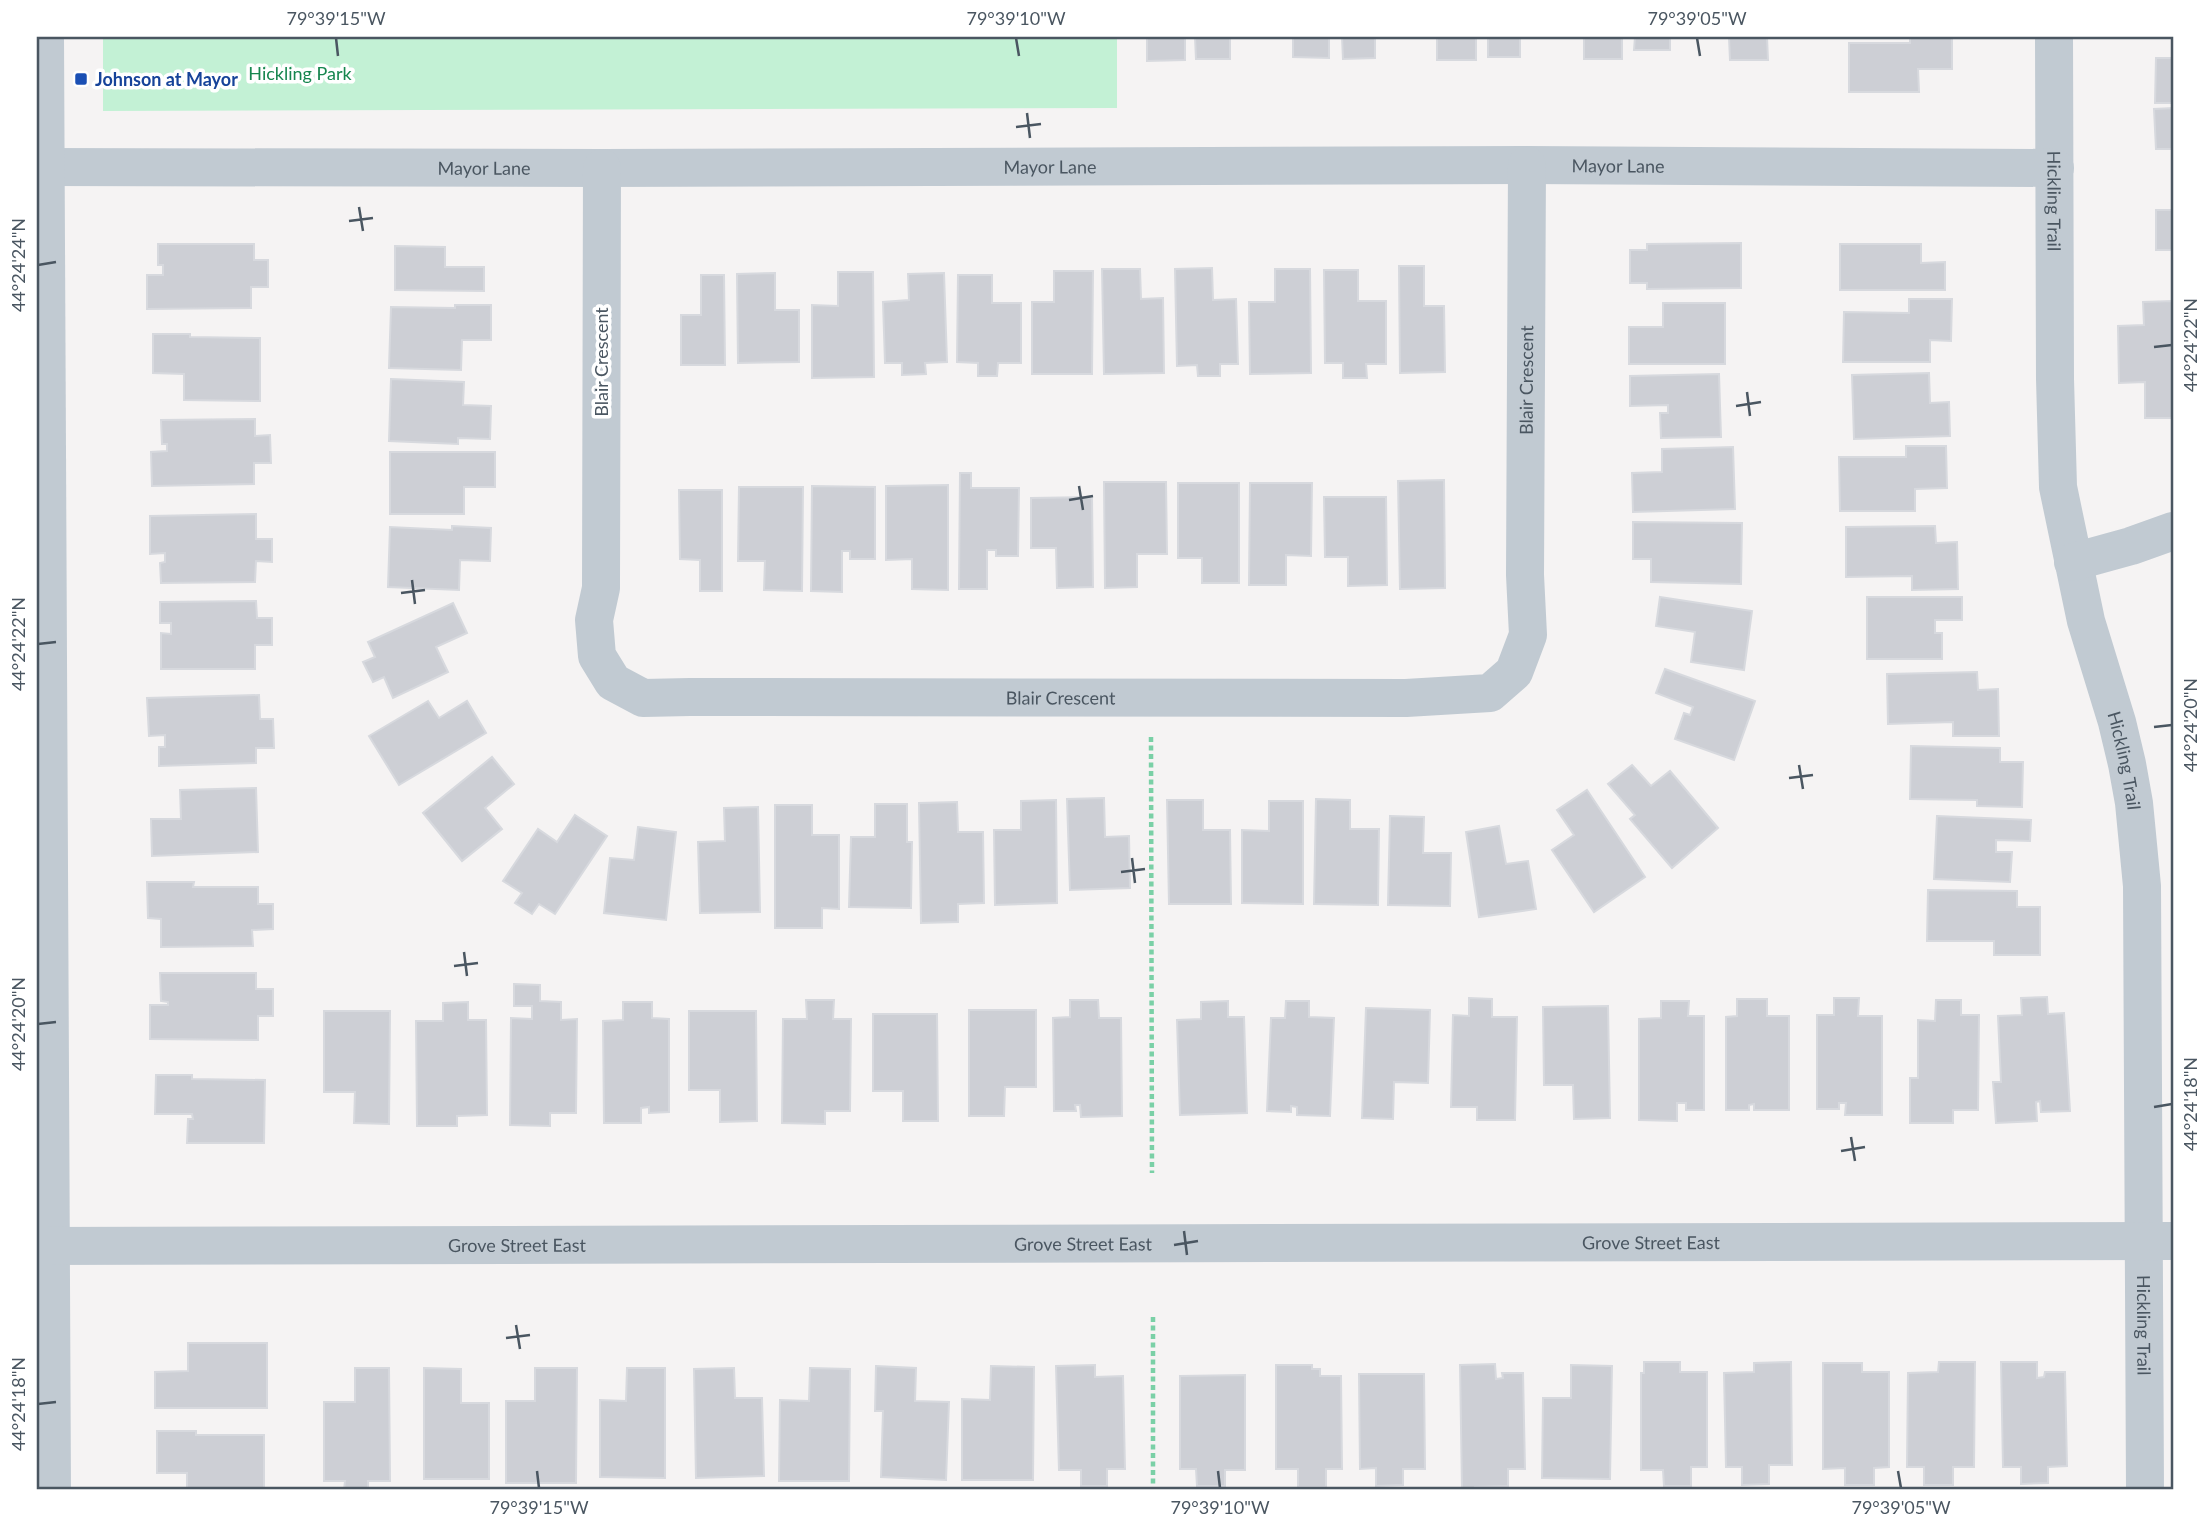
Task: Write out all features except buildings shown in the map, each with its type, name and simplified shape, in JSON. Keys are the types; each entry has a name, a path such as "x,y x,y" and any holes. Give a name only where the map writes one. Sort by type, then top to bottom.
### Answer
{"street":[{"path":"45,37 42,694 44,1246 52,1490"},
{"name":"Hickling Trail","path":"2054,37 2058,486 2086,621 2117,722 2134,803 2142,886 2158,1241 2145,1490"},
{"name":"Mayor Lane","path":"46,167 1527,165 2055,168"},
{"name":"Blair Crescent","path":"602,168 601,588 594,620 597,656 613,682 643,698 1406,698 1490,693 1514,672 1528,635 1525,575 1527,165"},
{"path":"2073,562 2173,531"},
{"name":"Grove Street East","path":"44,1246 2158,1241"}],"path":[{"path":"1151,730 1152,1173"},
{"path":"1153,1317 1153,1490"}],"green space":[{"name":"Hickling Park","path":"103,37 1117,37 1117,108 103,111"}],"place":[{"name":"Johnson at Mayor","path":"81,79"}]}
